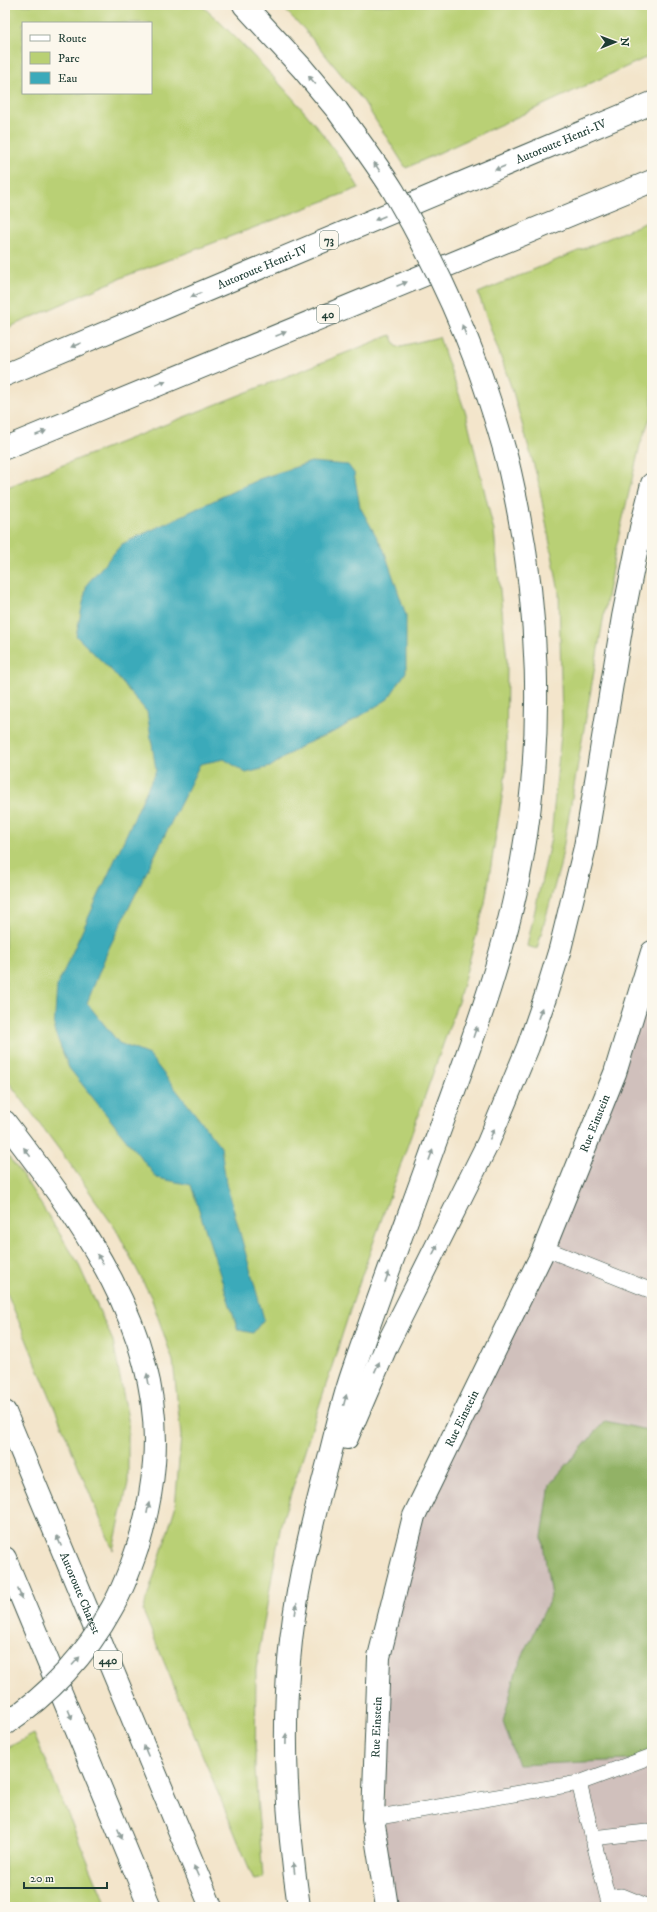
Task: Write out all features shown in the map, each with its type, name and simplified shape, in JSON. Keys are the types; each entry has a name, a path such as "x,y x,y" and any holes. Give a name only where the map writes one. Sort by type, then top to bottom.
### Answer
{"main road":[{"path":"244,5 302,68 337,110 393,190 417,232 462,325 498,425 512,480 532,592 537,705 535,759 522,861 498,962 476,1028 351,1378 313,1519 289,1658 286,1706 288,1812 299,1907"},
{"path":"523,158 652,95"},
{"name":"Autoroute Henri-IV","path":"5,375 652,103"},
{"name":"40","path":"5,448 652,181"},
{"path":"313,1519 387,1345 464,1193 491,1136 528,1047 545,998 562,942 585,847 623,617 652,484"},
{"name":"Rue Einstein","path":"387,1907 373,1818 379,1657 414,1516 544,1248 615,1073 652,952"},
{"path":"5,1122 85,1233 104,1266 132,1326 147,1369 154,1429 155,1462 151,1492 138,1546 113,1607 95,1637 57,1681 5,1724"},
{"name":"Autoroute Charest","path":"5,1412 211,1907"},
{"path":"5,1558 150,1907"}],"lane":[{"path":"544,1248 652,1291"},
{"path":"373,1818 579,1782 652,1756"},
{"path":"579,1782 609,1902 622,1896 649,1907"},
{"path":"592,1838 647,1832 652,1834"}],"shaded area":[{"path":"652,952 652,1907 387,1907 379,1657 414,1516 541,1256"}],"green space":[{"path":"5,5 201,5 240,42 302,108 338,155 359,188 128,275 5,329"},
{"path":"280,5 652,5 652,55 406,168 364,102 304,29"},
{"path":"652,220 652,413 640,445 615,552 560,866 537,949 527,946 551,838 562,723 559,592 538,480 513,392 478,293"},
{"path":"391,335 397,347 439,337 466,414 494,531 507,660 506,772 485,903 459,999 356,1292 281,1524 256,1669 255,1770 263,1878 254,1880 143,1611 175,1508 181,1436 173,1361 151,1297 117,1231 73,1168 5,1077 5,488"},
{"path":"5,1152 23,1176 77,1261 113,1341 128,1419 128,1483 113,1550 5,1288"},
{"path":"605,1421 652,1431 652,1759 518,1765 503,1722 517,1668 551,1597 542,1537 550,1484"},
{"path":"34,1734 107,1907 5,1907 5,1749"}],"water":[{"path":"311,462 348,465 354,473 360,507 384,550 406,615 406,672 388,699 338,730 303,745 270,767 246,773 224,759 200,764 108,950 87,1003 119,1043 149,1055 221,1147 226,1183 264,1319 253,1333 238,1330 191,1185 157,1178 69,1068 54,1030 57,986 156,770 147,712 113,672 76,636 87,584 122,544 259,479"}]}
